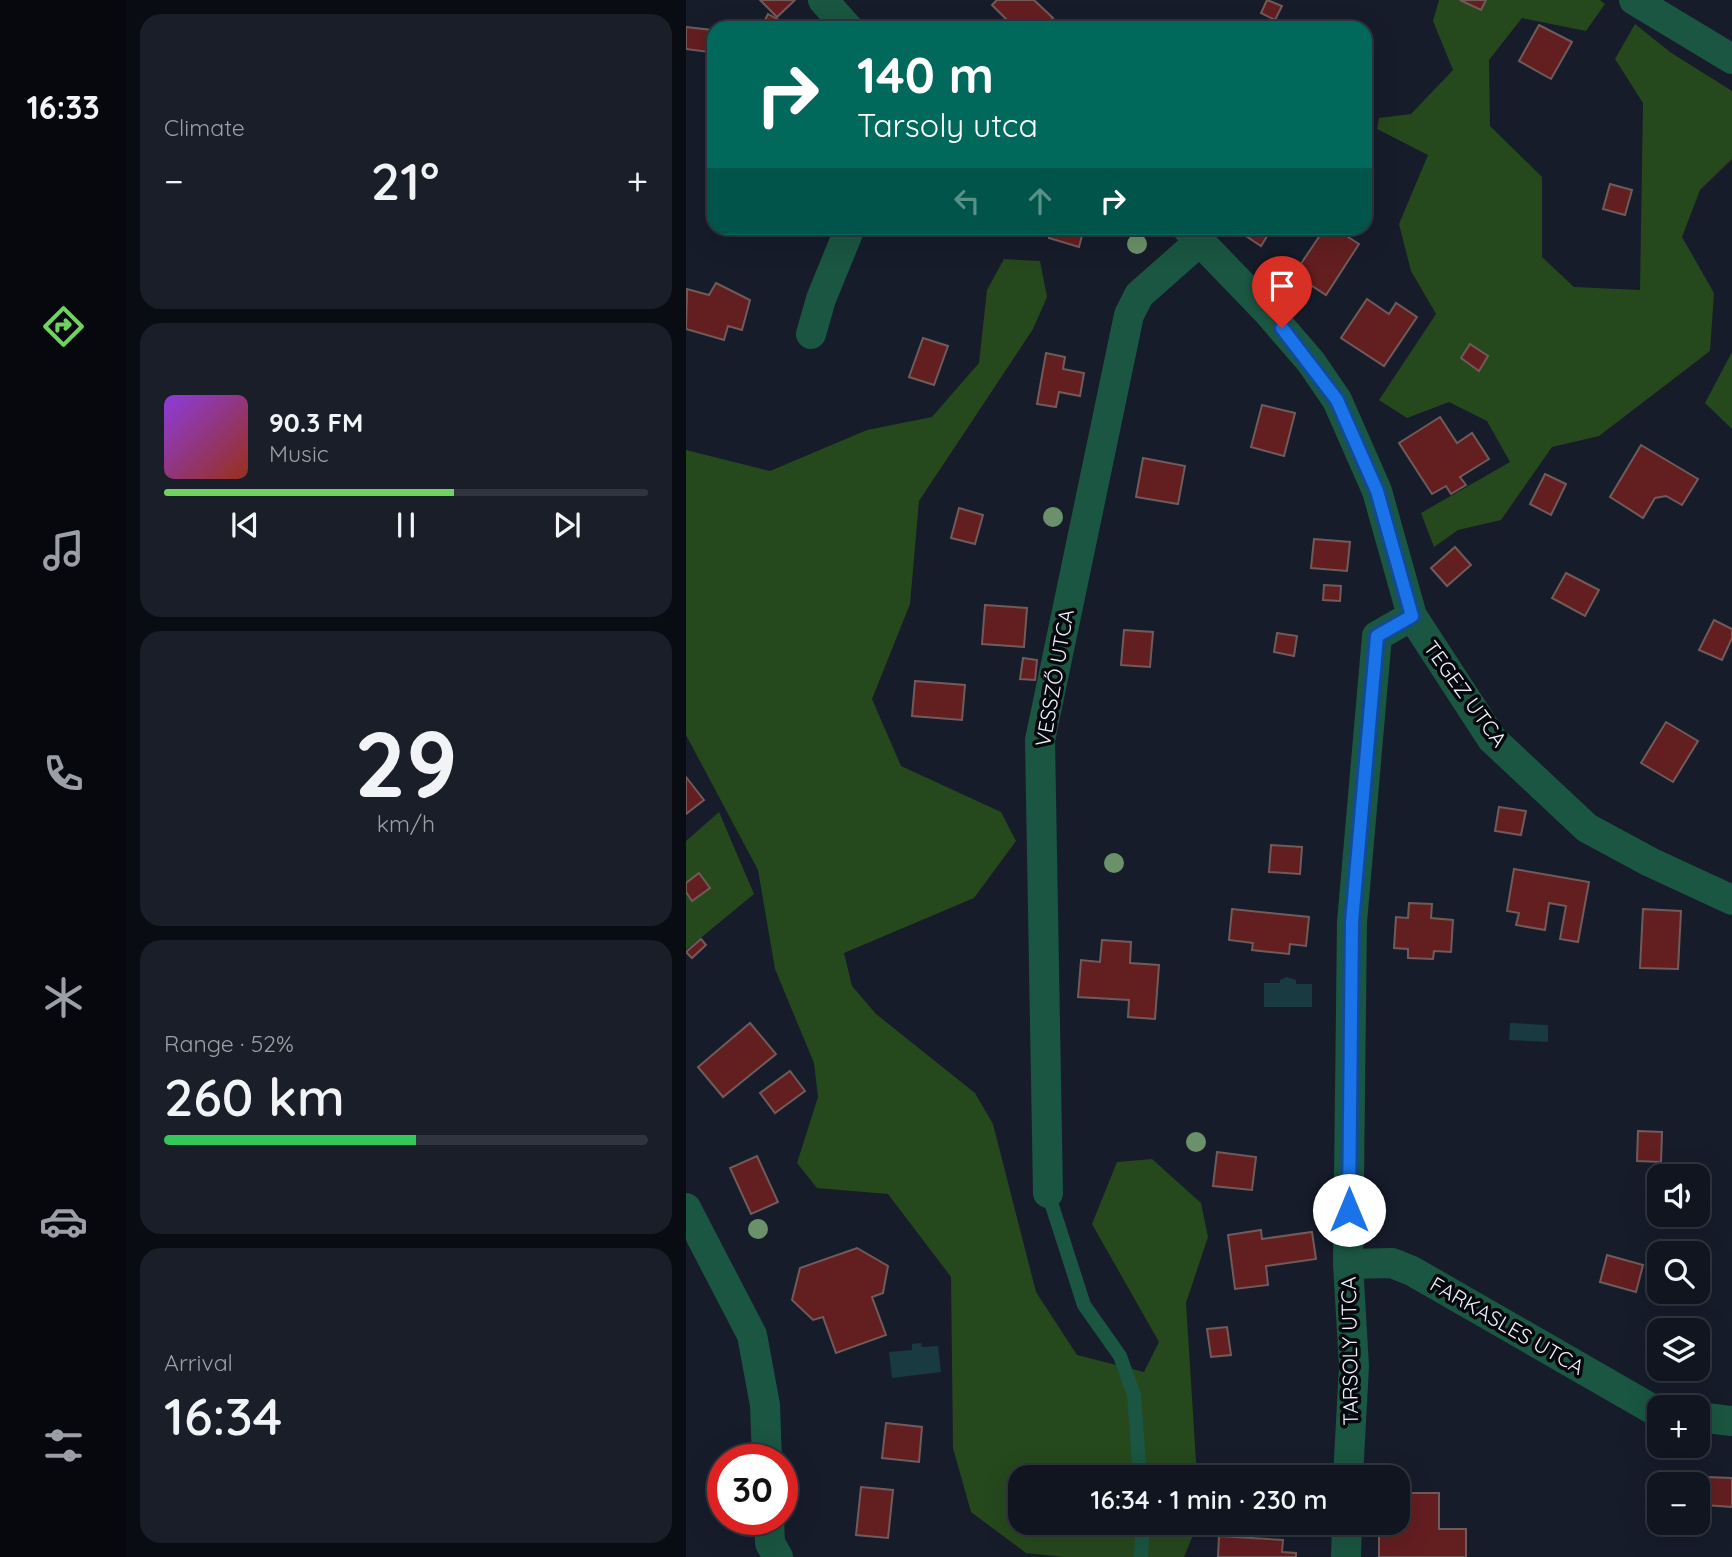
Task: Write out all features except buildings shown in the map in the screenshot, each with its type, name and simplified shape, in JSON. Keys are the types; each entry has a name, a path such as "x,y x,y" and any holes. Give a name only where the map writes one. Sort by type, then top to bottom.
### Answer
{"street":[{"path":"823,0 842,21"},
{"path":"1634,0 1732,59"},
{"path":"811,334 821,299 847,235"},
{"name":"TEGEZ UTCA","path":"1193,235 1267,311 1311,362 1337,400 1377,491 1412,616 1492,739 1587,828 1618,846 1732,900"},
{"name":"VESSZŐ UTCA","path":"1048,1192 1040,740 1129,315 1139,295 1193,235"},
{"name":"TARSOLY UTCA","path":"1350,1465 1354,1366 1348,1264 1352,922 1377,636 1412,616"},
{"path":"686,1209 752,1335 765,1405 766,1444"},
{"name":"FARKASLES UTCA","path":"1348,1264 1392,1263 1412,1270 1647,1406"},
{"path":"1710,1418 1732,1421"},
{"path":"770,1535 778,1557"},
{"path":"1346,1535 1346,1557"}],"lane":[{"path":"1048,1192 1084,1305 1120,1356 1134,1395 1139,1465"},
{"path":"1141,1557 1142,1535"}],"green space":[{"path":"1439,0 1600,0 1605,4 1586,31 1522,18 1489,60 1490,126 1542,177 1542,257 1574,287 1640,290 1643,103 1615,59 1635,24 1670,52 1732,91 1732,159 1700,190 1682,237 1714,293 1710,351 1599,436 1552,447 1501,520 1458,530 1434,547 1421,513 1510,462 1487,421 1449,402 1407,418 1379,400 1436,314 1411,271 1399,224 1428,155 1377,129 1379,118 1411,114 1453,70 1433,21"},
{"path":"1004,259 1040,261 1047,297 1033,329 919,501 910,604 872,699 901,766 1001,812 1016,841 974,898 844,953 852,986 876,1014 975,1093 993,1124 1036,1292 1077,1355 1144,1372 1159,1342 1092,1224 1117,1162 1152,1159 1201,1203 1208,1237 1186,1303 1196,1465 1008,1465 1008,1535 1193,1535 1184,1557 1064,1557 1026,1553 971,1512 953,1448 951,1277 888,1194 817,1188 797,1163 818,1097 814,1063 775,969 758,870 686,735 686,450 770,471 867,430 932,417 979,363 987,290"},
{"path":"1732,352 1732,429 1705,403"},
{"path":"719,812 754,894 686,950 686,841"}],"shaded area":[{"path":"1287,977 1296,980 1296,984 1312,984 1312,1007 1264,1007 1264,983 1280,983 1280,980"},
{"path":"1510,1023 1548,1025 1548,1042 1509,1040"},
{"path":"921,1343 922,1347 938,1346 941,1372 892,1378 889,1352 912,1350 912,1344"}],"route":[{"path":"1282,328 1311,362 1337,400 1377,491 1412,616 1377,636 1352,922 1349,1210"}]}
